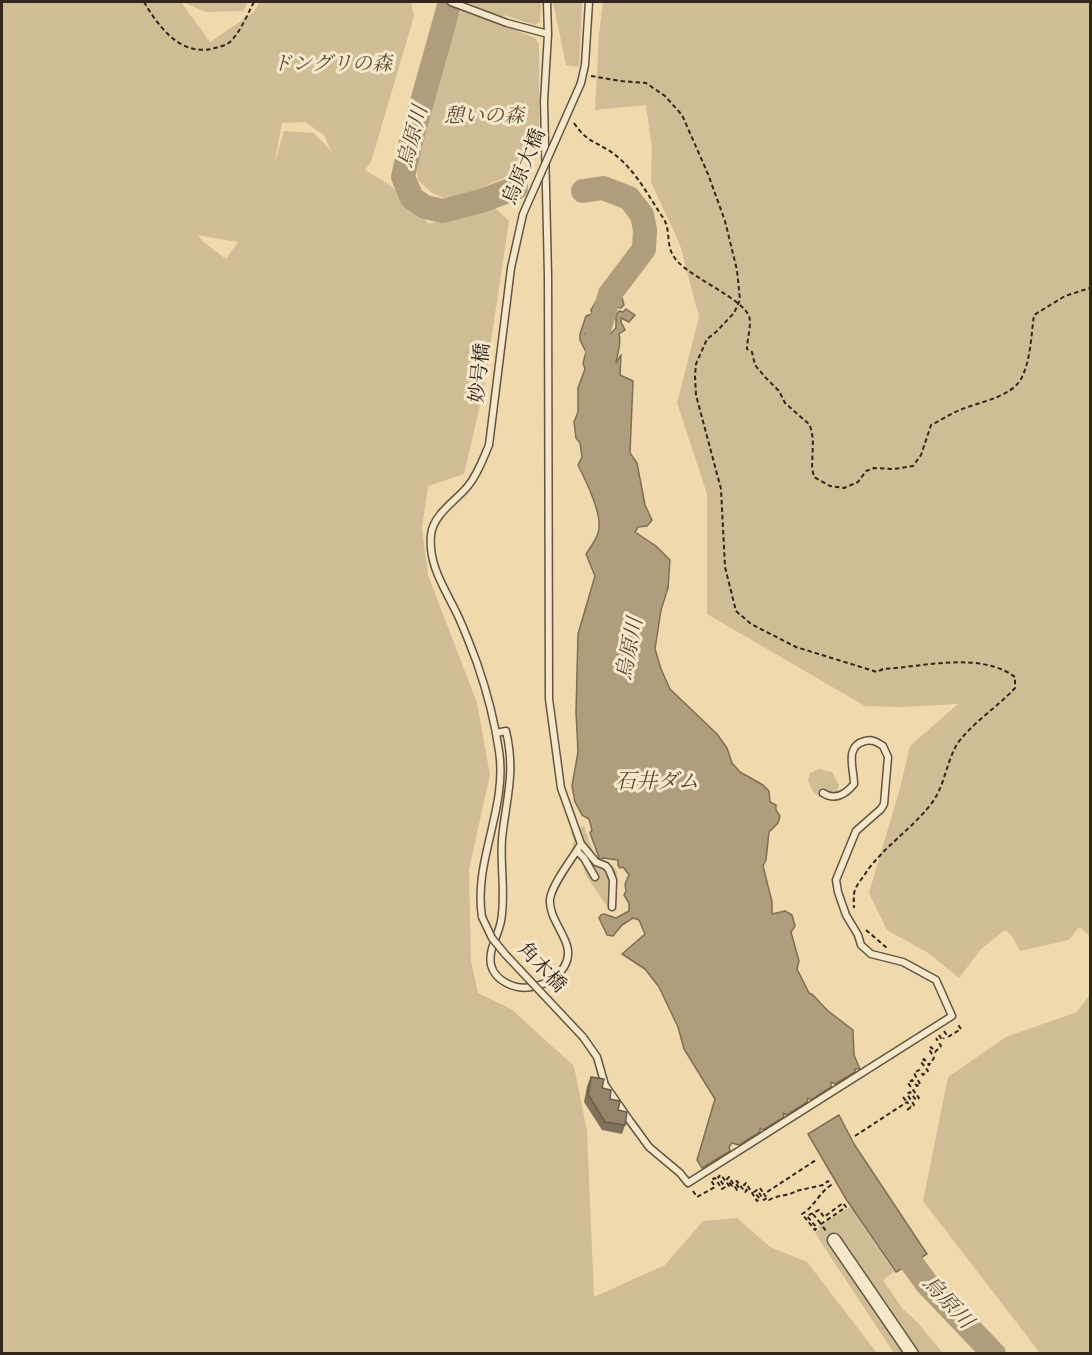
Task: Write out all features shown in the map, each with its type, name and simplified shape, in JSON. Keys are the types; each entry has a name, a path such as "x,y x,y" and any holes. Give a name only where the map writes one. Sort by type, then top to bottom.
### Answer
{"street":[{"path":"834,1240 912,1353"}],"lane":[{"path":"451,2 507,23 548,34"},
{"path":"547,2 548,34 544,100 549,276 549,699 561,788 580,844 596,862 606,866 609,870 613,880 612,907"},
{"name":"烏原大橋","path":"503,325 511,268 523,214 581,83 589,2"},
{"name":"妙号橋","path":"496,733 477,664 458,617 434,568 431,533 437,519 468,486 489,445 503,325"},
{"path":"496,733 506,731 510,749 511,775 502,853 501,922 490,952 492,968 500,980 523,988 548,984 565,966 568,947 552,914 551,892 580,844"},
{"name":"角木橋","path":"496,733 501,777 497,811 480,884 479,898 482,917 492,938 505,954 583,1037 597,1057 605,1085 649,1147 680,1173 688,1183 952,1016 936,980 903,962"},
{"path":"824,793 834,797 842,795 854,784 851,758 855,746 860,742 870,740 883,746 887,752 888,762 884,804 856,831 836,885 846,915 861,945 871,954 903,962"},
{"path":"577,851 595,877"}],"path":[{"path":"144,2 162,31 183,45 200,51 228,44 239,30 254,2"},
{"path":"583,75 646,83 666,96 682,115 708,174 725,221 737,270 740,300 734,313 707,339 696,364 695,376 696,395 721,489 725,567 736,611 752,624 796,647 877,672 883,669 958,662 1006,670 1015,677 1015,688 957,744 933,802 872,862 855,890 856,915"},
{"path":"571,118 582,136 609,150 635,174 668,227 668,249 678,263 738,304 749,315 747,348 752,352 755,365 779,392 785,403 810,425 813,439 814,477 830,486 844,488 858,482 866,471 874,468 894,469 913,466 921,455 931,425 961,410 1003,394 1020,380 1028,358 1034,315 1065,296 1090,288"},
{"path":"859,924 903,962"},
{"path":"907,1110 914,1105 908,1094 910,1092 916,1100 919,1098 908,1083 912,1080 917,1086 920,1084 914,1073 919,1070 923,1075 928,1071 921,1062 924,1059 929,1065 934,1058 929,1049 931,1047 935,1052 941,1046 936,1037 939,1035 942,1040 945,1039 943,1033 948,1037 960,1030"},
{"path":"903,1097 911,1107"},
{"path":"855,1136 907,1102"},
{"path":"764,1194 816,1160"},
{"path":"703,1193 715,1187 711,1180 715,1178 722,1190 725,1187 718,1177 721,1175 730,1187 732,1186 727,1179 729,1178 737,1190 739,1188 735,1182 737,1181 745,1192 747,1191 744,1185 746,1183 757,1201 760,1199 754,1192 757,1190 764,1200 767,1198 769,1200 781,1194 793,1193 828,1181 831,1185 802,1214 814,1230 817,1228 807,1216 819,1210 824,1217 843,1203 846,1206 820,1224"},
{"path":"760,1188 767,1198"},
{"path":"813,1213 834,1240"}],"green space":[{"name":"ドングリの森","path":"2,2 181,2 210,42 253,13 260,2 411,2 414,16 371,162 365,170 390,185 429,224 493,206 509,221 484,388 464,474 428,486 422,528 428,575 477,703 490,775 469,869 471,961 478,993 511,1009 574,1066 587,1131 594,1297 665,1265 703,1221 737,1218 770,1247 807,1262 877,1353 2,1353","holes":["305,122 324,135 331,151 314,133 284,131 274,165 282,123","197,235 238,242 226,259"]},
{"path":"183,2 248,2 243,11 206,12"},
{"name":"憩いの森","path":"464,2 541,2 540,22 535,25 504,15 500,24 535,38 539,44 539,136 512,174 466,195 444,198 431,192 418,180 417,167 434,86"},
{"path":"553,2 582,2 579,67 566,65"},
{"path":"603,2 1090,2 1090,936 1079,927 1069,940 1020,951 1012,936 1005,930 981,949 959,978 930,954 887,930 869,893 910,746 958,704 865,706 707,614 707,494 677,403 699,317 680,245 651,182 652,148 646,105 595,110"},
{"path":"819,769 832,772 839,785 837,792 831,794 826,792 819,797 812,790 808,780 810,773"},
{"path":"584,826 595,857 613,866 617,871 615,910 608,908 585,874 584,864 571,851 574,841 571,832"},
{"path":"1090,940 1090,1353 1040,1353 923,1201 948,1077 1006,1037 1077,1012 1089,996"},
{"path":"850,1207 894,1272 883,1280 902,1308 943,1353 894,1353 815,1233 820,1229 818,1226"}],"water":[{"name":"石井ダム","path":"605,293 611,300 617,294 622,298 624,305 621,308 613,306 615,312 611,315 604,304 603,309 595,314 595,322 585,334 587,336 604,317 605,339 592,344 602,353 608,336 616,328 616,315 619,311 623,312 626,309 635,315 629,322 621,318 625,330 619,334 620,346 616,363 621,355 620,375 633,381 630,453 637,463 645,505 652,520 647,526 638,527 635,532 656,546 670,560 668,588 661,610 655,649 661,669 670,689 717,734 727,748 732,763 740,772 763,785 769,791 770,802 776,805 780,816 778,823 769,832 766,860 763,866 772,902 772,914 785,911 792,915 795,926 791,932 799,961 797,969 809,993 853,1030 854,1055 860,1069 855,1069 855,1072 835,1084 831,1082 831,1087 811,1100 808,1098 807,1102 787,1115 783,1113 784,1117 763,1130 760,1128 760,1132 739,1145 732,1143 729,1147 730,1151 702,1168 697,1160 715,1099 684,1049 678,1027 659,987 645,969 622,954 645,934 639,920 633,918 622,925 613,936 607,935 599,918 604,914 616,918 629,911 629,903 624,895 629,875 623,867 620,868 618,860 603,858 600,860 590,833 592,830 589,819 582,815 575,802 572,786 578,752 576,712 578,634 595,576 586,554 596,538 599,526 593,499 578,465 582,457 574,422 578,412 578,388 585,369 583,363 586,352 580,340 580,334 586,316 592,314 591,310 596,301 600,300 602,295 605,296"},
{"path":"839,1115 854,1144 927,1254 896,1272 846,1199 808,1134"}],"building":[{"path":"591,1077 604,1079 602,1088 611,1090 610,1099 620,1101 618,1110 627,1112 625,1125 605,1122 588,1094"}],"waterway":[{"name":"烏原川","path":"450,2 403,177 412,198 425,207 443,211 481,201 516,188"},
{"name":"烏原川","path":"583,191 603,188 629,198 642,215 645,230 644,249 610,294 597,336 600,382"},
{"name":"烏原川","path":"903,1251 927,1284 994,1354"}]}
